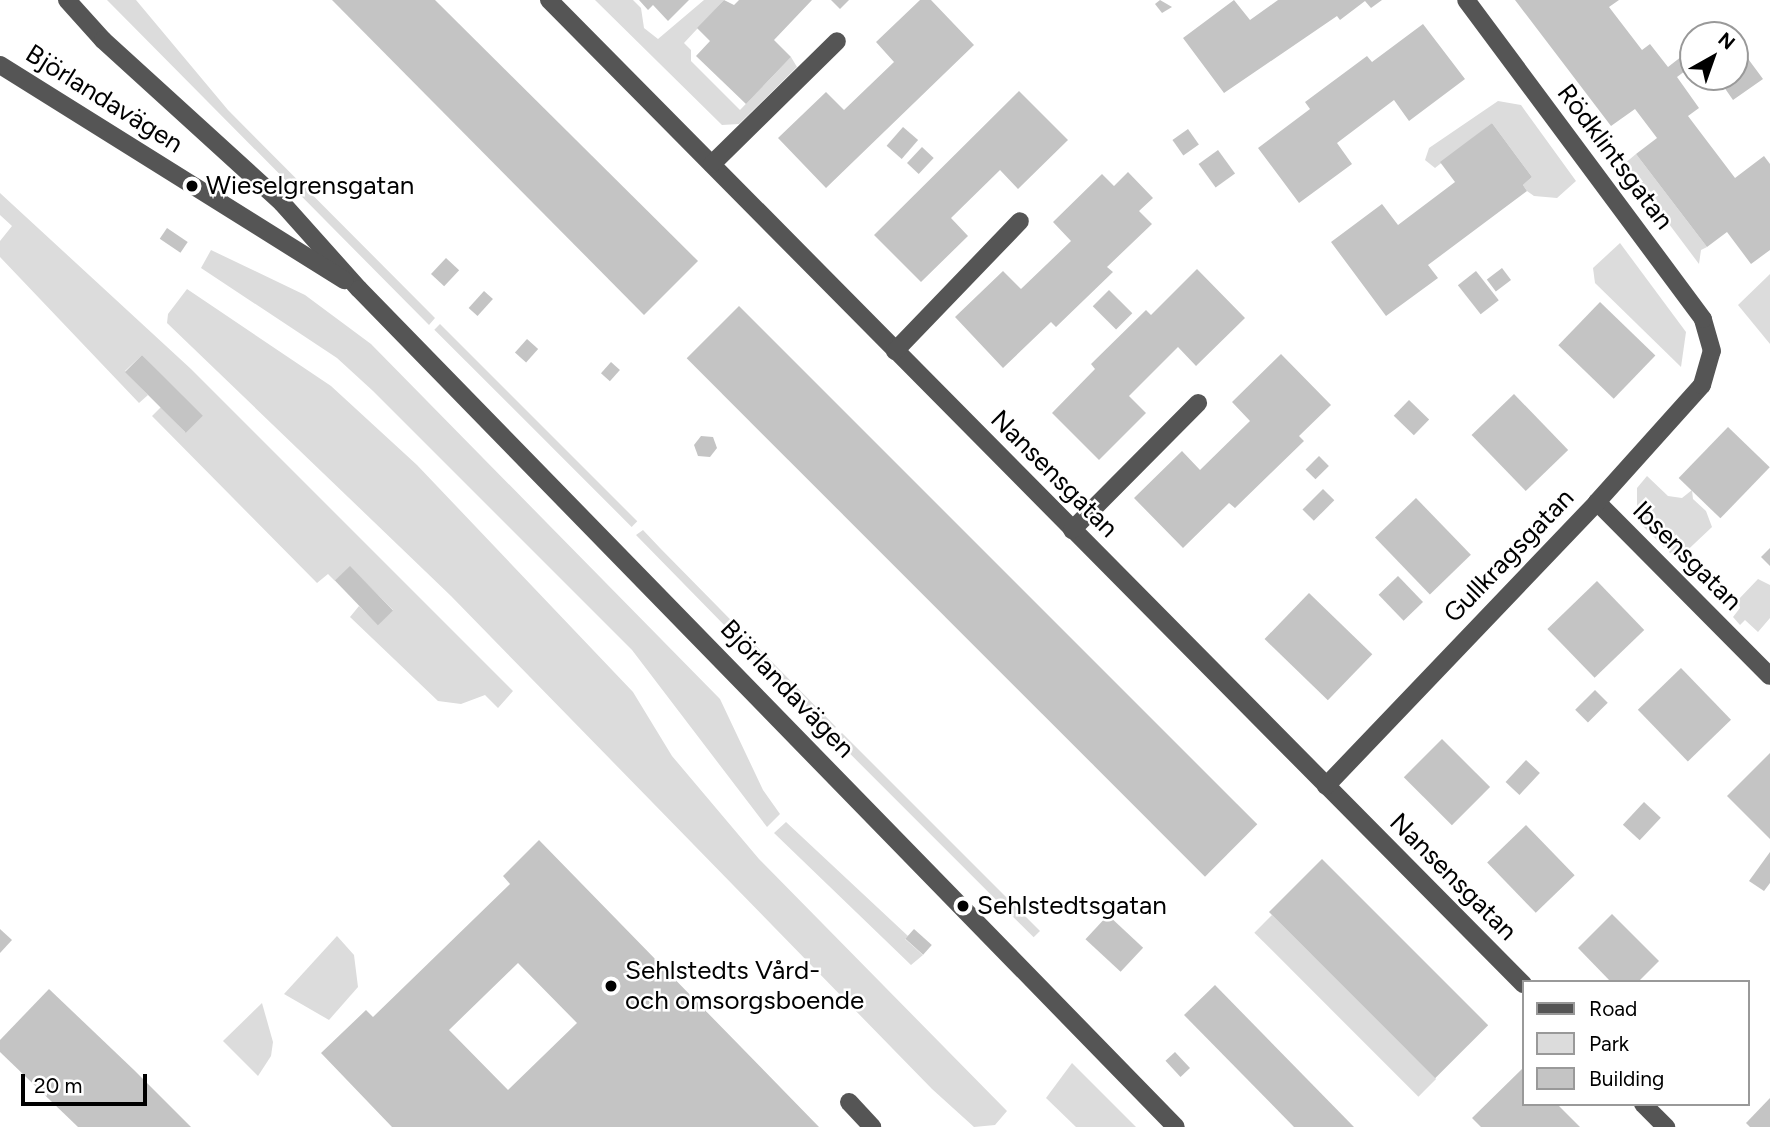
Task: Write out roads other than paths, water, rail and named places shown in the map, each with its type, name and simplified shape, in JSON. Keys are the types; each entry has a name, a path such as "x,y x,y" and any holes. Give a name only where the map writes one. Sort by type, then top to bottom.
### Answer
{"street":[{"name":"Björlandavägen","path":"67,0 103,40 282,203 359,289 1176,1127"},
{"name":"Nansensgatan","path":"549,0 1522,983"},
{"name":"Rödklintsgatan","path":"1466,0 1697,311 1712,351"},
{"path":"712,164 837,41"},
{"name":"Björlandavägen","path":"0,65 359,289"},
{"path":"895,351 1020,221"},
{"name":"Gullkragsgatan","path":"1326,786 1597,502 1702,385 1712,351"},
{"path":"1073,530 1198,403"},
{"name":"Ibsensgatan","path":"1597,502 1770,676"},
{"path":"849,1102 872,1127"},
{"path":"1645,1106 1665,1127"}],"place":[{"name":"Wieselgrensgatan","path":"192,186"},
{"name":"Sehlstedtsgatan","path":"963,906"},
{"name":"Sehlstedts Vård- och omsorgsboende","path":"611,986"}]}
